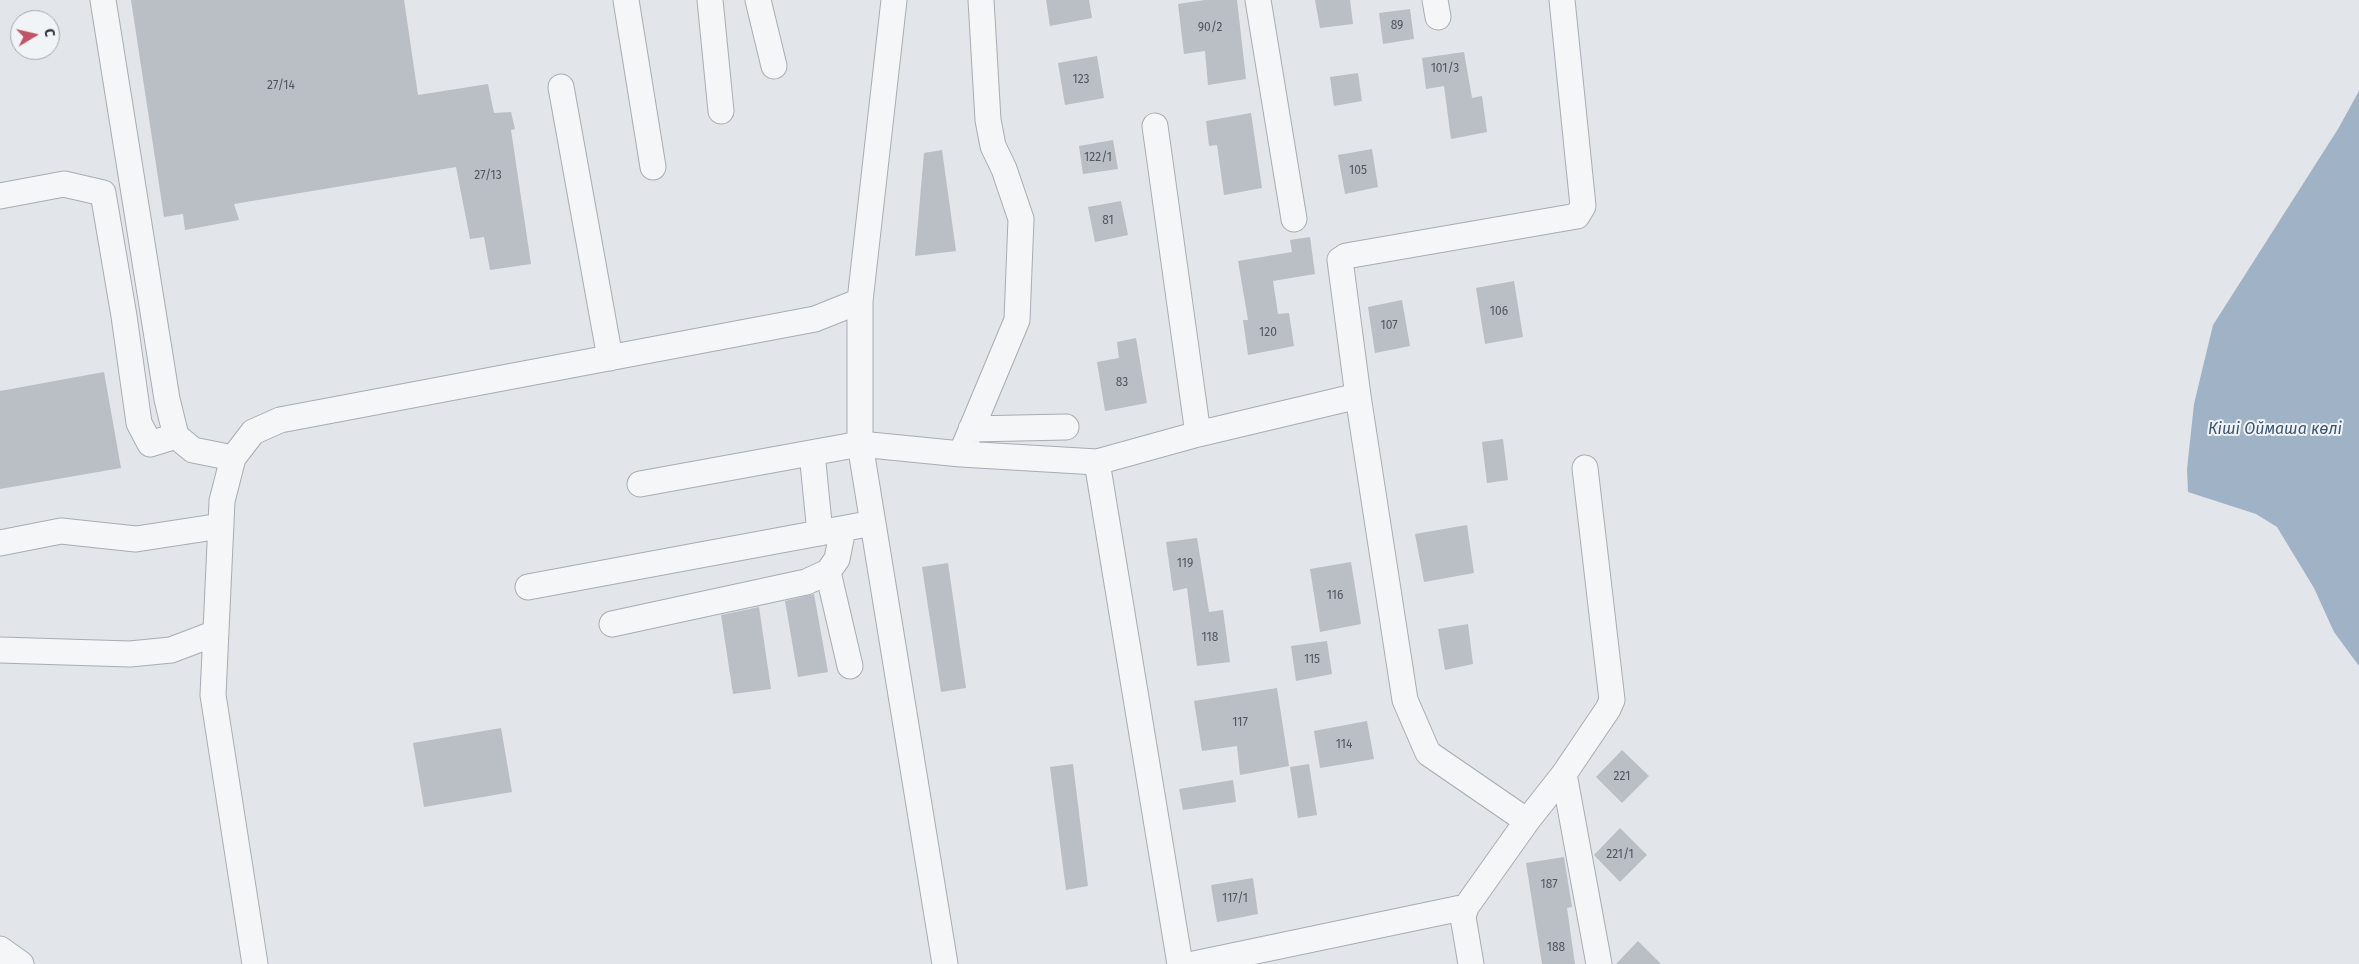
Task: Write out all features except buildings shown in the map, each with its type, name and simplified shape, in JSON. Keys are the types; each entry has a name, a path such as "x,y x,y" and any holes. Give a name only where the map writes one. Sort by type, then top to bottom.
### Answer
{"street":[{"path":"103,0 167,400 176,436 193,450 232,458"},
{"path":"626,0 653,167"},
{"path":"710,0 722,110"},
{"path":"758,0 774,66"},
{"path":"894,0 860,301 860,444 945,964"},
{"path":"961,454 1017,320 1021,218 1004,169 993,146 988,120 982,0"},
{"path":"1258,0 1294,218"},
{"path":"1527,821 1428,753 1405,700 1358,396 1340,260 1346,256 1577,216 1583,206 1562,0"},
{"path":"561,87 610,358"},
{"path":"1155,126 1198,434"},
{"path":"0,196 64,184 103,193 124,316 139,423 150,444 176,436"},
{"path":"255,964 213,695 222,501 232,458 254,432 280,420 815,319 860,301"},
{"path":"640,484 860,444 961,454 1097,462 1198,434 1358,396"},
{"path":"971,429 1066,427"},
{"path":"612,624 806,582 828,572 837,559 832,531 812,453"},
{"path":"1097,462 1180,964"},
{"path":"1470,964 1463,917 1466,907 1527,821 1564,774 1612,700 1585,468"},
{"path":"528,587 873,523"},
{"path":"0,543 61,531 136,538 221,526"},
{"path":"828,572 850,666"},
{"path":"0,650 130,654 171,650 216,633"},
{"path":"1564,774 1599,964"},
{"path":"1194,964 1466,907"},
{"path":"0,949 21,964"}],"water":[{"name":"Кіші Оймаша көлi","path":"2359,91 2359,666 2334,632 2314,588 2277,527 2256,514 2188,492 2187,469 2194,404 2213,325 2338,129"}]}
